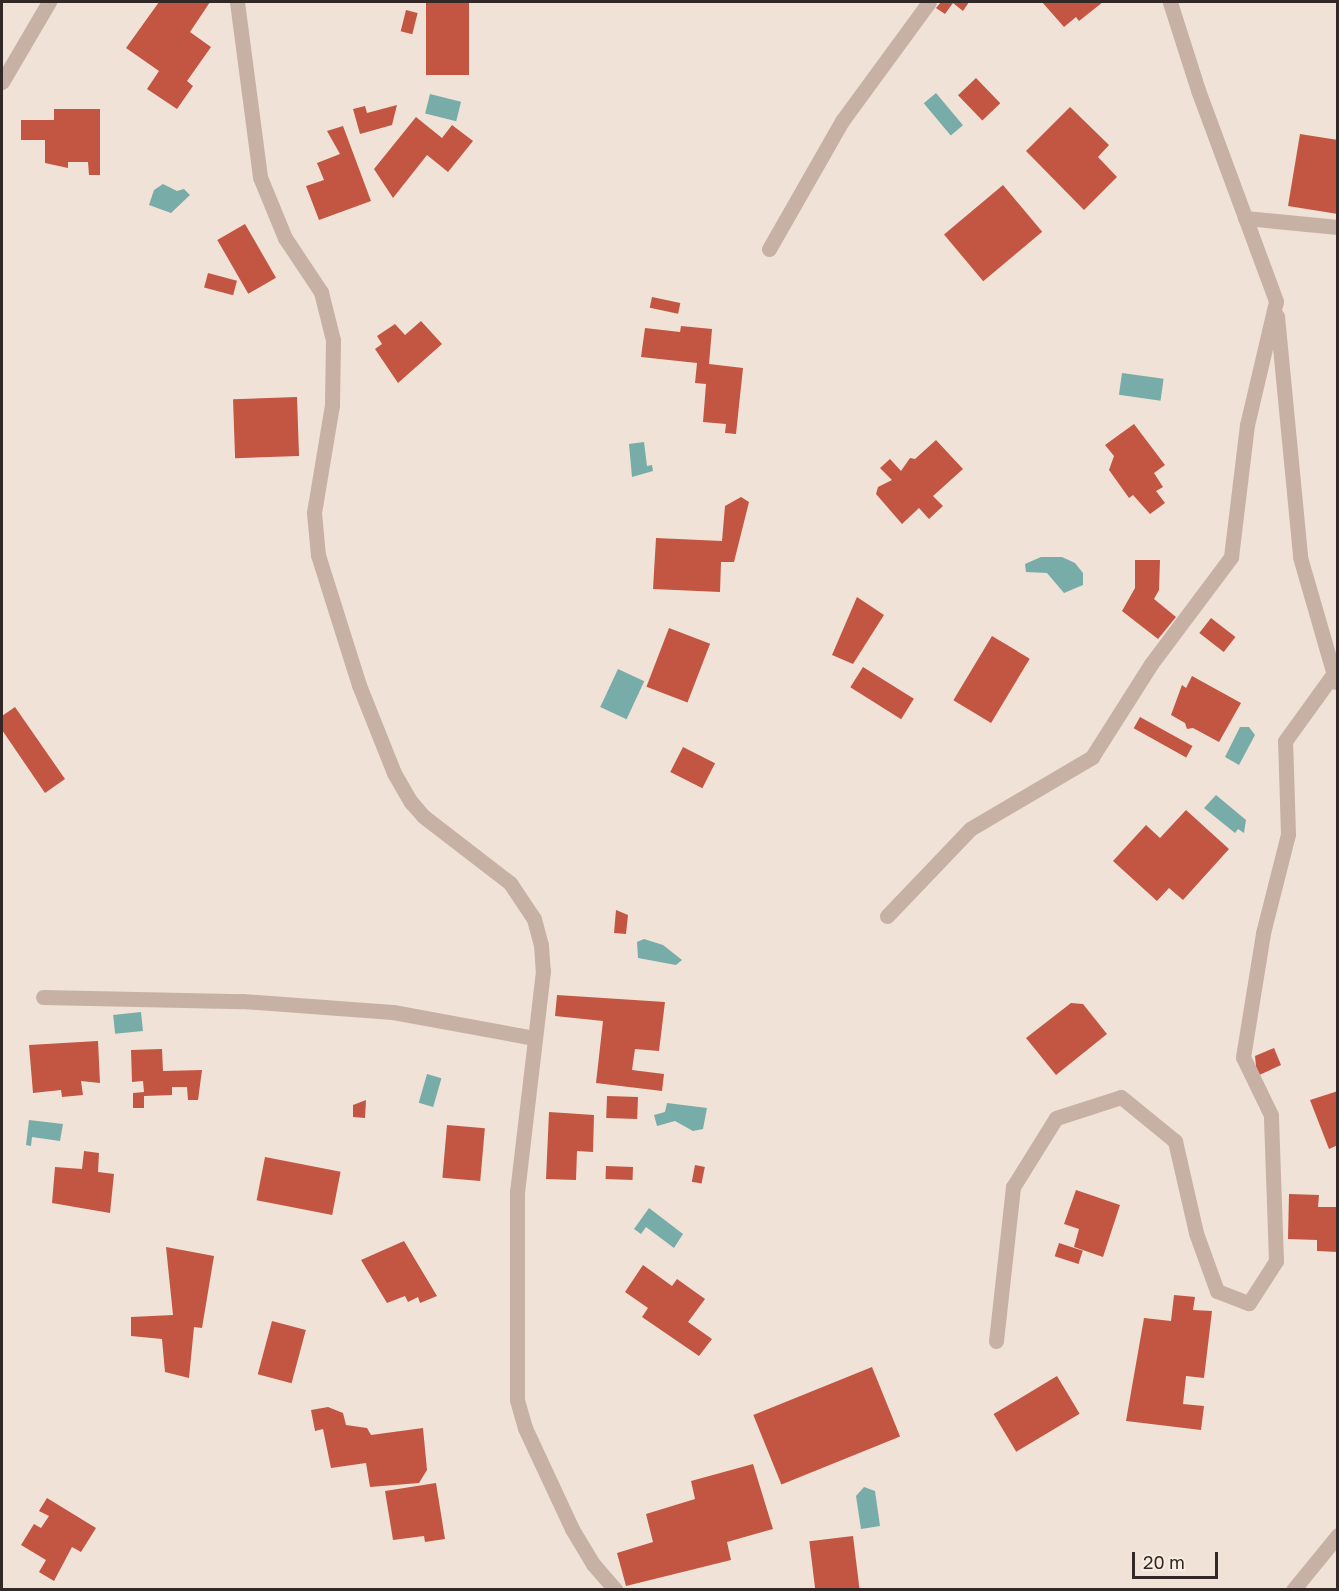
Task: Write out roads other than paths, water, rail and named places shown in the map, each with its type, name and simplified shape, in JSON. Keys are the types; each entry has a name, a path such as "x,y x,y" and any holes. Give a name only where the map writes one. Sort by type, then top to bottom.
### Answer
{"street":[{"path":"2,82 49,2"},
{"path":"237,2 260,177 285,238 321,292 333,340 332,405 314,513 318,555 378,735 411,802 423,816 510,883 534,919 543,971 517,1191 517,1400 525,1428 572,1529 593,1564 616,1590"},
{"path":"769,249 842,121 929,2"},
{"path":"996,1341 1013,1187 1056,1118 1121,1098 1175,1142 1196,1233 1217,1292 1249,1303 1276,1261 1271,1115 1243,1057 1263,933 1288,834 1285,741 1336,679 1300,557 1276,301 1198,90 1170,2"},
{"path":"1245,218 1338,227"},
{"path":"887,916 970,829 1092,757 1151,664 1231,557 1247,425 1276,301"},
{"path":"43,997 242,1001 393,1012 534,1038"},
{"path":"1293,1590 1338,1535"}],"water":[{"path":"936,93 963,125 951,135 924,103"},
{"path":"430,94 461,102 456,121 425,113"},
{"path":"163,184 177,191 184,189 190,195 171,213 149,205 154,190"},
{"path":"1122,373 1164,379 1161,401 1119,395"},
{"path":"644,442 647,466 652,465 653,471 632,477 629,444"},
{"path":"1041,557 1062,557 1075,563 1083,573 1083,585 1064,593 1047,573 1026,572 1025,564"},
{"path":"618,669 644,681 627,719 600,707"},
{"path":"1240,727 1249,727 1255,735 1239,765 1225,757"},
{"path":"1216,795 1246,820 1244,833 1238,829 1235,833 1204,808"},
{"path":"644,939 663,945 682,960 676,965 638,958 637,942"},
{"path":"141,1012 143,1031 115,1034 113,1015"},
{"path":"427,1074 441,1078 433,1107 419,1103"},
{"path":"667,1103 707,1108 703,1129 693,1131 675,1121 657,1126 654,1115 665,1112"},
{"path":"29,1120 63,1124 60,1141 32,1137 31,1146 26,1145"},
{"path":"649,1208 683,1234 674,1248 646,1227 641,1234 634,1229"},
{"path":"864,1487 875,1491 880,1526 861,1529 856,1496"}]}
